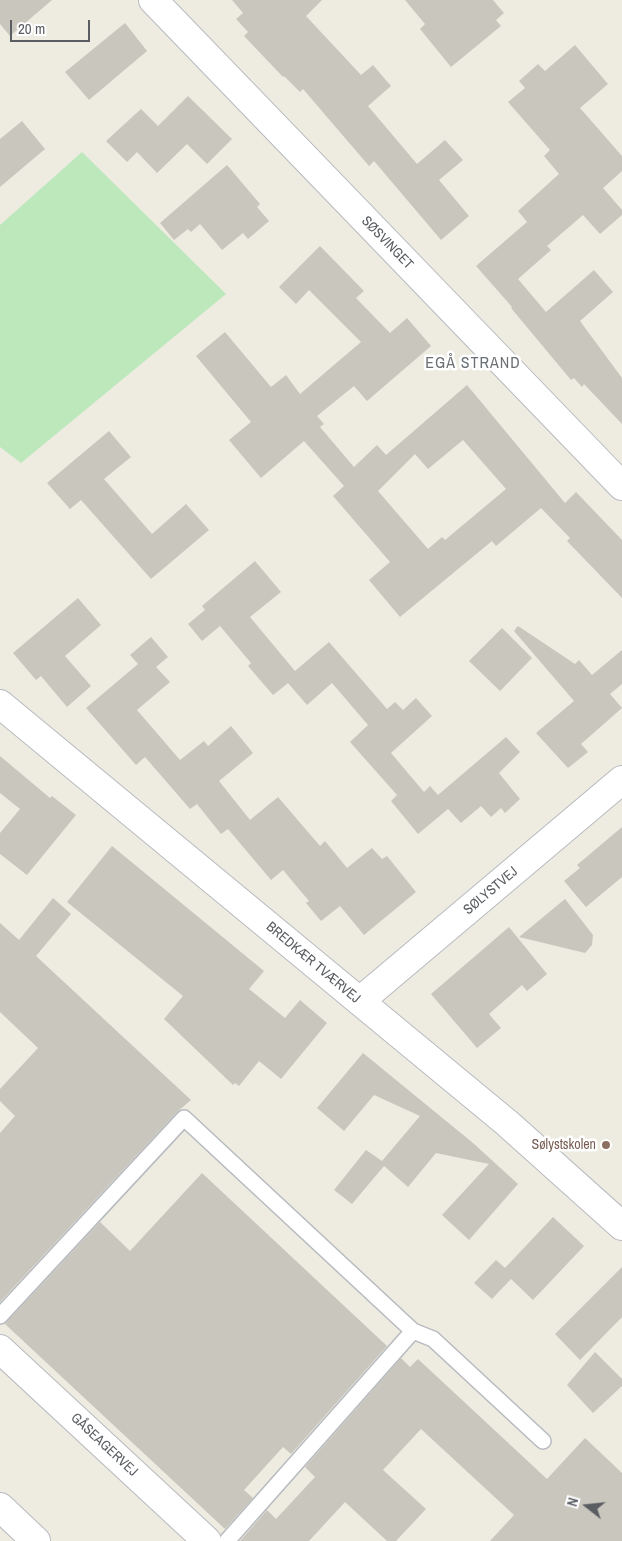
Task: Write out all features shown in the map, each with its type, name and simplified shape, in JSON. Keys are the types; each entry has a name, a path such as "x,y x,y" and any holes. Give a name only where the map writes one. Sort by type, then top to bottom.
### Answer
{"street":[{"name":"SØSVINGET","path":"153,0 622,486"},
{"name":"BREDKÆR TVÆRVEJ","path":"0,704 507,1123 622,1226"},
{"name":"SØLYSTVEJ","path":"360,1001 622,780"},
{"name":"GÅSEAGERVEJ","path":"0,1349 207,1541"},
{"path":"0,1507 36,1541"}],"lane":[{"path":"0,1316 184,1118 413,1332 433,1339 543,1441"},
{"path":"227,1541 413,1332"}],"green space":[{"path":"82,152 226,294 21,463 0,447 0,225"}],"building":[{"path":"0,0 52,0 10,36 0,24"},
{"path":"232,0 322,0 306,16 361,75 373,65 391,86 368,106 417,164 445,140 463,160 439,180 469,216 441,240 374,161 369,166 303,89 300,92 283,77 244,36 248,32 236,19 243,13"},
{"path":"405,0 493,0 504,13 496,20 501,26 451,67 420,29 425,24"},
{"path":"125,23 147,51 89,100 65,72"},
{"path":"575,45 608,84 580,108 622,156 622,171 603,188 622,210 622,215 600,234 583,215 547,246 551,250 518,279 546,312 594,270 613,292 580,321 622,378 622,424 584,384 582,387 574,378 571,380 476,266 527,222 518,211 559,174 544,156 550,150 508,102 525,88 519,81 538,64 545,71"},
{"path":"188,96 232,139 207,164 187,144 157,173 137,152 127,162 106,141 141,109 158,126"},
{"path":"22,121 45,149 0,187 0,139"},
{"path":"227,165 260,204 257,207 269,221 248,239 243,233 222,250 200,224 191,232 188,229 174,240 160,223"},
{"path":"320,246 364,291 356,298 390,333 407,318 431,346 367,401 354,386 317,416 324,424 320,427 354,467 377,445 386,455 467,385 565,503 576,492 622,540 622,598 567,541 570,538 541,508 496,546 492,541 400,617 369,580 390,562 333,496 344,486 304,441 261,478 229,440 251,422 196,356 225,332 271,387 286,375 300,394 361,342 309,290 296,304 279,287","holes":["463,440 506,489 445,540 442,537 428,549 378,491 415,454 428,469"]},
{"path":"109,431 131,457 104,479 152,534 186,504 209,530 151,579 81,500 70,509 47,483"},
{"path":"255,561 281,592 250,617 295,671 329,642 387,709 395,702 403,710 416,698 432,716 391,753 424,792 430,786 438,795 506,737 520,752 499,773 520,799 505,813 501,808 491,817 481,806 461,823 448,809 418,834 391,801 397,795 350,742 368,725 332,683 307,705 288,683 273,695 248,666 251,663 220,626 202,641 188,624 205,610 202,606"},
{"path":"78,598 101,625 65,656 91,686 67,707 41,676 36,680 13,653"},
{"path":"518,626 575,664 579,660 592,675 622,650 622,684 610,694 622,708 581,744 588,752 568,768 536,733 574,701 514,631"},
{"path":"502,628 532,658 500,691 469,661"},
{"path":"151,637 168,657 156,667 170,682 137,710 180,760 204,741 208,746 231,726 253,753 219,781 250,820 278,797 320,846 325,841 347,868 372,848 382,859 387,856 416,892 364,935 340,906 321,921 306,903 309,901 283,870 271,880 228,829 221,834 197,804 190,809 145,757 136,765 86,708 138,664 130,655"},
{"path":"0,756 50,798 52,796 76,815 27,875 0,854 0,833 20,809 0,793"},
{"path":"622,827 622,877 586,907 564,881 580,868 577,865"},
{"path":"112,846 264,971 249,989 285,1018 300,1000 327,1023 281,1079 259,1061 239,1086 235,1083 233,1085 164,1019 183,996 67,902"},
{"path":"53,898 71,914 36,956 191,1100 177,1112 0,1302 0,1133 15,1116 0,1101 0,1089 38,1048 0,1012 0,923 19,940"},
{"path":"565,899 593,935 592,945 585,953 519,937"},
{"path":"509,927 547,974 527,991 522,985 489,1014 501,1028 477,1048 431,994"},
{"path":"363,1053 473,1143 518,1184 469,1240 442,1215 489,1164 436,1153 408,1187 384,1166 352,1204 334,1190 366,1150 382,1161 420,1116 374,1095 344,1131 317,1108"},
{"path":"202,1173 387,1346 291,1454 283,1447 244,1490 253,1498 225,1529 5,1324 100,1222 130,1251"},
{"path":"553,1217 584,1246 533,1300 511,1279 492,1299 474,1283 496,1260 505,1268"},
{"path":"622,1267 622,1317 580,1360 555,1334"},
{"path":"595,1352 622,1379 622,1386 593,1413 567,1385"},
{"path":"401,1358 410,1367 418,1359 547,1479 585,1438 622,1473 622,1541 490,1541 514,1515 421,1429 383,1470 426,1509 396,1541 387,1541 345,1502 309,1541 240,1541 267,1510 276,1519 315,1477 305,1467"}],"place":[{"name":"Sølystskolen","path":"606,1145"}],"district":[{"name":"EGÅ STRAND","path":"473,364"}]}
